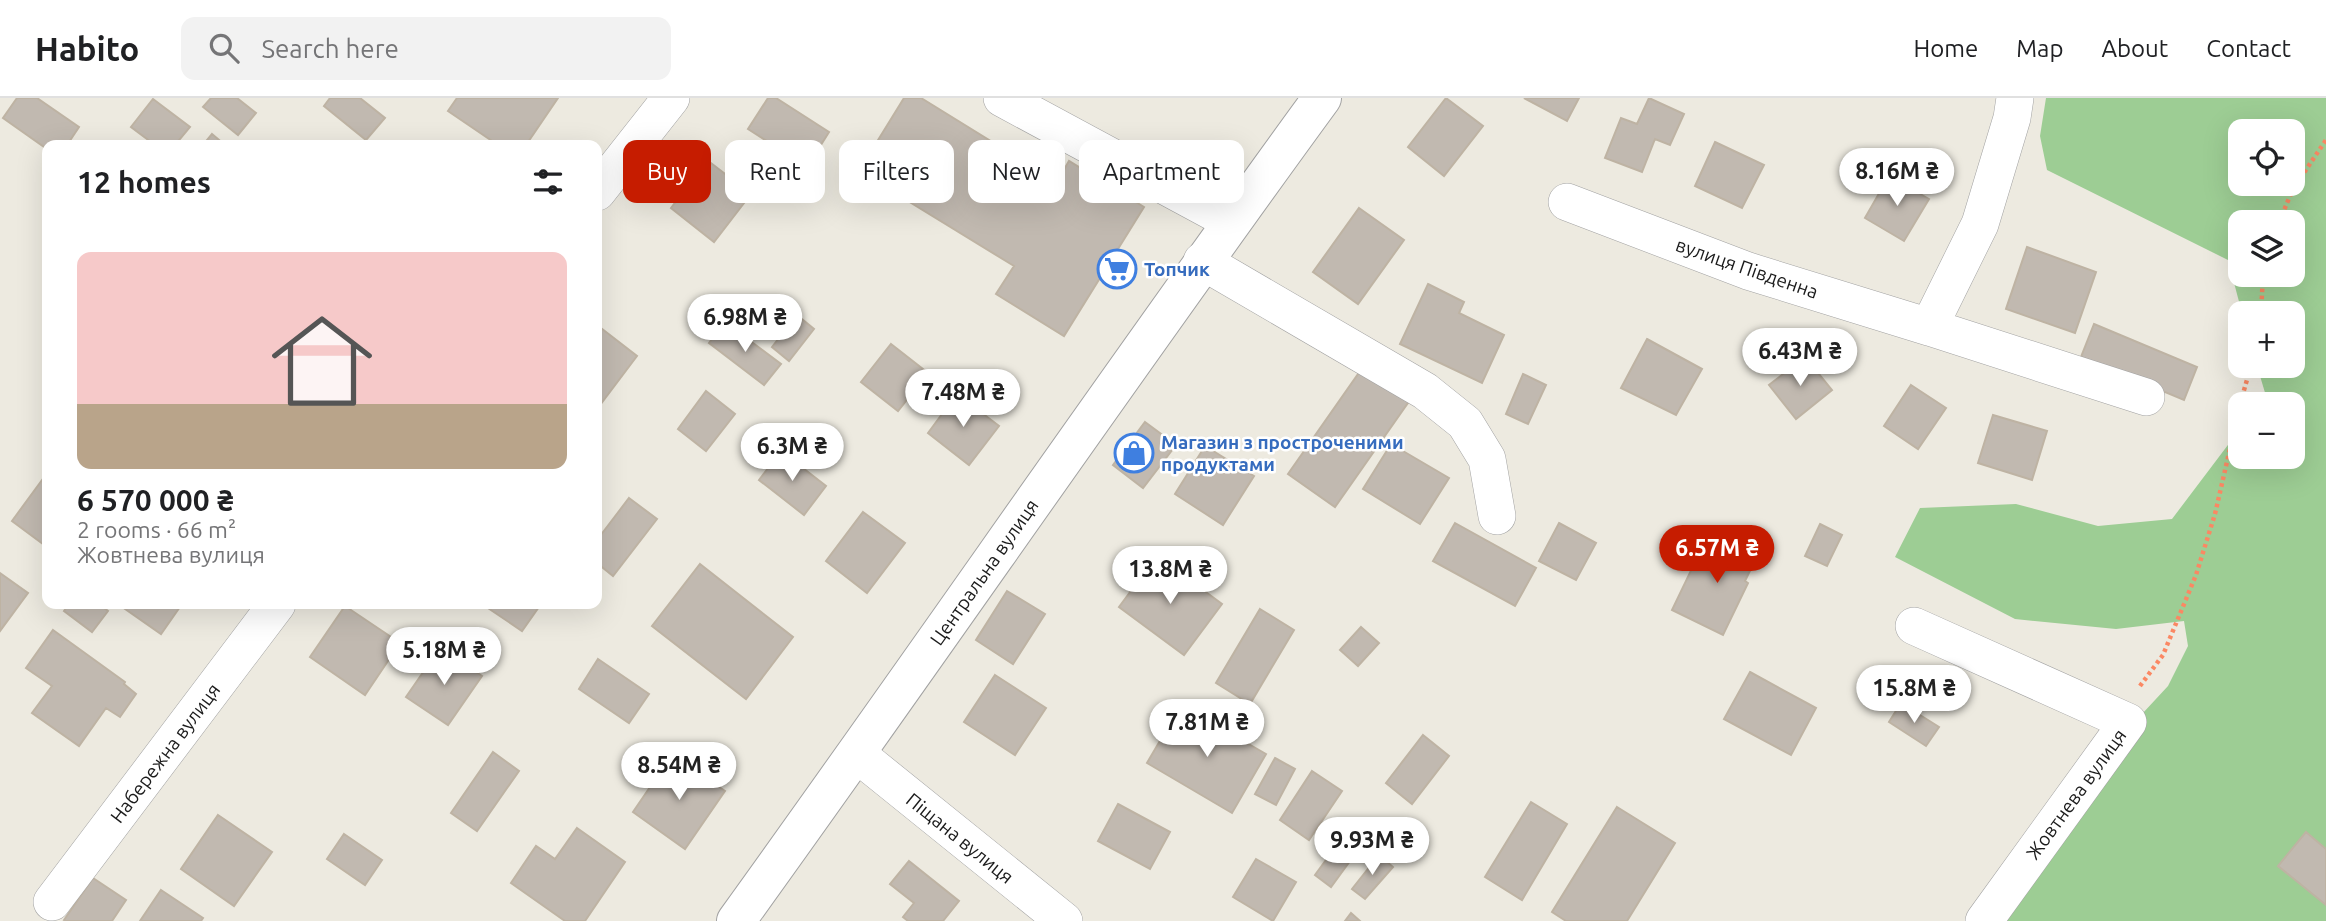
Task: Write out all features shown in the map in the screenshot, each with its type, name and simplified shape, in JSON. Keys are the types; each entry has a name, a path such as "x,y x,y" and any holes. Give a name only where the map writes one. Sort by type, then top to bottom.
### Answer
{"street":[{"path":"602,186 671,98"},
{"path":"1002,98 1232,222"},
{"name":"Центральна вулиця","path":"736,921 857,754 1202,261 1322,98"},
{"path":"1929,327 1980,224 2012,118 2015,98"},
{"name":"вулиця Південна","path":"1567,202 1748,271 2146,397"},
{"path":"1202,261 1425,391 1465,422 1488,459 1497,516"},
{"name":"Набережна вулиця","path":"52,902 273,609"},
{"name":"Жовтнева вулиця","path":"1914,626 2128,722 1984,921"},
{"name":"Піщана вулиця","path":"857,754 1064,921"}],"path":[{"path":"2284,210 2293,189 2326,140"},
{"path":"2128,722 2128,702 2163,655 2196,575 2215,514 2228,457"}],"green space":[{"path":"2046,98 2326,98 2326,921 1985,921 2091,769 2168,686 2188,646 2184,621 2116,629 2015,619 1895,557 1920,508 2016,504 2098,526 2172,519 2228,445 2228,469 2305,469 2305,392 2265,392 2261,378 2305,378 2305,301 2239,301 2235,287 2305,287 2305,210 2228,210 2228,260 2047,170 2040,136"}],"building":[{"path":"17,98 37,98 79,127 70,140 42,140 42,145 3,118"},
{"path":"211,98 237,98 256,113 238,135 203,107"},
{"path":"330,98 360,98 385,118 366,140 324,106"},
{"path":"457,98 558,98 529,140 491,140 448,111"},
{"path":"768,98 776,98 829,132 824,140 765,140 748,129"},
{"path":"904,98 921,98 989,140 968,140 968,203 1065,203 1065,168 1069,161 1079,167 1079,203 1137,203 1144,207 1064,336 996,294 1014,266 911,203 954,203 954,140 878,140"},
{"path":"1446,98 1483,126 1444,176 1408,147"},
{"path":"1524,98 1579,98 1567,121"},
{"path":"1649,98 1684,114 1670,145 1655,139 1642,172 1605,158 1621,118 1637,124"},
{"path":"153,99 190,127 179,140 148,140 131,127"},
{"path":"212,134 219,140 207,140"},
{"path":"1715,142 1764,165 1742,208 1695,186"},
{"path":"711,163 725,174 725,203 744,203 714,242 671,208 675,203 711,203"},
{"path":"1889,176 1929,199 1904,241 1865,218"},
{"path":"1359,208 1404,240 1358,304 1313,272"},
{"path":"2027,247 2096,272 2075,333 2006,309"},
{"path":"1428,284 1464,302 1459,313 1504,335 1482,383 1400,344"},
{"path":"797,315 814,329 789,361 772,347"},
{"path":"725,322 781,364 764,385 709,343"},
{"path":"2094,324 2197,367 2184,400 2081,357"},
{"path":"602,329 637,356 602,402"},
{"path":"1647,339 1702,369 1676,415 1621,388"},
{"path":"891,344 928,373 898,411 861,382"},
{"path":"1805,357 1832,390 1796,419 1769,385"},
{"path":"1363,367 1410,400 1335,507 1288,474"},
{"path":"1523,374 1546,385 1528,424 1506,414"},
{"path":"1911,385 1946,408 1918,449 1884,426"},
{"path":"706,391 735,414 706,451 678,429"},
{"path":"957,394 999,426 969,465 928,433"},
{"path":"1993,415 2047,431 2032,480 1978,463"},
{"path":"1145,422 1176,445 1143,488 1113,465"},
{"path":"1391,444 1449,478 1420,524 1363,489"},
{"path":"1205,446 1254,476 1223,525 1175,494"},
{"path":"781,451 826,486 804,515 759,480"},
{"path":"42,480 42,543 12,521"},
{"path":"629,498 657,519 613,576 602,567 602,533"},
{"path":"863,512 905,543 867,593 826,561"},
{"path":"1455,523 1536,568 1515,606 1433,561"},
{"path":"1559,523 1596,543 1576,580 1539,561"},
{"path":"1820,524 1842,535 1827,566 1805,556"},
{"path":"1726,534 1760,550 1745,581 1748,583 1723,635 1672,610 1697,558 1711,565"},
{"path":"1157,556 1222,604 1184,655 1119,607"},
{"path":"700,564 793,637 746,699 652,626"},
{"path":"0,573 28,593 0,631"},
{"path":"1007,591 1045,614 1013,664 976,640"},
{"path":"105,609 108,611 92,632 64,611"},
{"path":"125,609 178,609 161,634"},
{"path":"343,609 349,609 400,643 365,695 310,657"},
{"path":"489,609 537,609 522,631"},
{"path":"1260,609 1294,630 1250,704 1216,683"},
{"path":"1361,627 1379,643 1358,666 1340,650"},
{"path":"53,630 125,682 136,694 120,717 106,708 79,746 32,713 52,686 26,668"},
{"path":"440,648 482,676 448,725 406,697"},
{"path":"598,659 649,694 629,723 579,689"},
{"path":"1750,672 1816,708 1791,755 1724,719"},
{"path":"995,675 1046,708 1015,755 964,722"},
{"path":"1901,703 1939,727 1926,746 1889,722"},
{"path":"1181,705 1266,754 1232,813 1147,763"},
{"path":"1423,735 1449,756 1412,804 1386,783"},
{"path":"493,752 519,771 477,831 451,813"},
{"path":"672,755 725,791 685,849 633,812"},
{"path":"1275,758 1295,769 1276,805 1255,794"},
{"path":"1312,771 1342,791 1309,840 1280,820"},
{"path":"1531,802 1567,824 1522,900 1485,877"},
{"path":"1118,804 1170,832 1150,869 1098,841"},
{"path":"1617,807 1675,843 1627,921 1566,921 1552,912"},
{"path":"218,815 272,852 234,906 181,869"},
{"path":"1353,823 1369,835 1331,887 1315,875"},
{"path":"577,828 625,862 585,921 565,921 511,883 536,846 555,859"},
{"path":"2306,832 2326,849 2326,905 2278,866"},
{"path":"344,834 382,860 365,885 327,859"},
{"path":"1379,855 1393,867 1365,899 1352,889"},
{"path":"1256,859 1296,882 1273,921 1233,897"},
{"path":"909,861 959,901 943,921 908,921 903,917 914,903 890,884"},
{"path":"93,878 126,900 112,921 64,920"},
{"path":"161,890 203,918 201,921 140,921"},
{"path":"1351,913 1360,921 1345,921"}],"place":[{"name":"Топчик","path":"1117,269"},
{"name":"Магазин з простроченими продуктами","path":"1134,453"}]}
